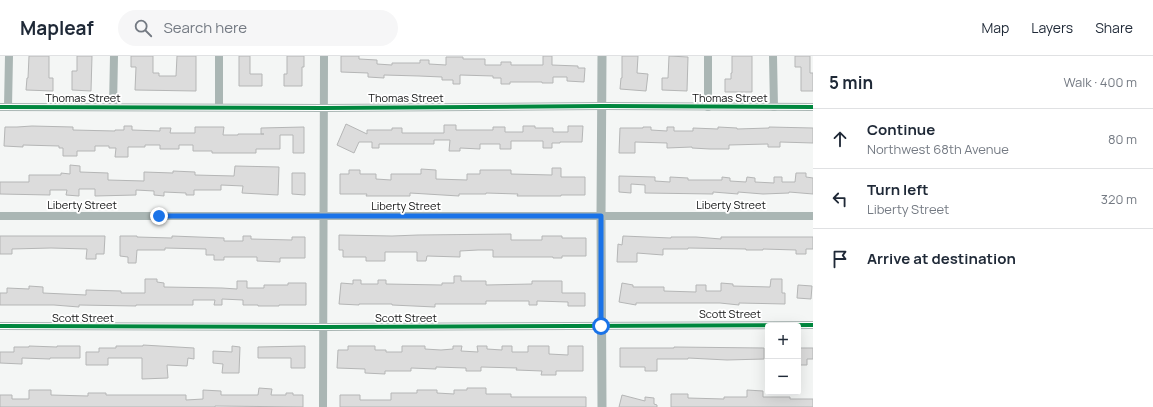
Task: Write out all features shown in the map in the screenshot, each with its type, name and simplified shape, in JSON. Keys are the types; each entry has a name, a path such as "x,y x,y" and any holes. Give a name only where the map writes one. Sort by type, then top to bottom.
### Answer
{"street":[{"path":"4,107 9,56"},
{"path":"113,107 114,56"},
{"path":"219,56 219,107"},
{"path":"323,407 324,56"},
{"path":"602,56 602,407"},
{"path":"708,56 708,107"},
{"path":"773,56 774,107"},
{"name":"Thomas Street","path":"4,107 324,108 813,106"},
{"name":"Liberty Street","path":"0,216 813,216"},
{"name":"Scott Street","path":"0,326 323,327 813,325"}],"building":[{"path":"29,56 49,56 49,78 53,78 53,91 26,90"},
{"path":"77,56 92,56 91,91 72,90 72,71 77,71"},
{"path":"131,56 153,56 153,73 159,73 159,76 176,76 177,56 196,56 196,91 135,90 136,67 131,67"},
{"path":"239,56 250,56 250,74 262,74 262,86 239,86"},
{"path":"287,56 304,56 304,67 302,67 302,86 284,86 284,74 287,74"},
{"path":"341,56 359,56 359,59 377,60 377,64 392,65 392,63 420,63 420,60 429,60 429,64 446,65 446,57 463,57 463,59 485,59 485,65 501,65 501,62 511,62 511,65 543,65 543,56 552,56 552,65 578,66 578,68 585,68 584,82 567,81 567,77 553,77 553,83 510,82 510,84 501,84 501,78 493,78 493,76 460,75 460,84 453,84 453,80 442,80 442,77 384,75 384,78 368,77 368,73 341,72"},
{"path":"622,56 638,56 637,73 648,74 646,91 620,89 622,78"},
{"path":"669,56 688,57 687,91 662,90 662,78 668,78"},
{"path":"732,56 752,56 752,92 725,92 725,79 731,79"},
{"path":"795,56 810,56 810,73 813,73 813,91 801,91 801,67 795,67"},
{"path":"346,124 367,134 367,130 392,130 392,128 402,128 402,133 444,133 444,125 456,125 456,130 493,130 493,127 505,127 505,132 523,132 523,126 535,126 535,128 553,128 553,132 568,132 568,126 583,126 582,142 552,143 552,148 543,148 543,141 511,141 511,149 500,149 500,144 480,144 480,149 460,148 460,151 449,151 450,140 434,140 434,144 379,144 379,148 372,148 372,142 359,142 354,153 337,145"},
{"path":"124,126 132,126 132,130 160,131 160,128 171,128 170,133 195,133 195,127 224,127 223,135 261,134 261,128 304,127 304,153 293,153 293,135 280,135 280,149 256,149 256,153 212,153 212,151 193,151 193,145 179,145 179,149 160,149 160,145 145,145 145,147 128,147 128,157 115,157 116,148 109,148 109,146 95,146 95,151 77,151 77,156 63,156 63,148 59,148 59,146 4,146 5,127 73,127 73,130 115,131 124,130"},
{"path":"651,127 651,130 667,131 667,127 674,127 674,131 693,131 693,128 718,129 718,127 737,129 769,127 813,128 813,143 780,142 780,147 768,147 768,144 729,145 729,149 710,149 692,147 667,148 667,143 635,142 635,153 619,153 620,128"},
{"path":"70,165 80,166 80,172 108,173 108,180 144,181 144,172 173,173 173,171 195,172 195,175 234,176 235,166 279,167 278,195 242,193 243,186 221,185 221,190 194,190 194,195 164,192 164,196 154,195 154,191 136,190 136,195 95,196 95,189 79,189 79,196 66,195 67,190 50,190 50,195 0,194 0,182 29,182 29,175 61,175 61,173 70,174"},
{"path":"552,168 561,168 561,177 585,177 585,195 517,196 518,194 486,193 459,194 459,196 410,193 410,196 366,196 367,194 340,194 340,174 349,174 349,170 360,170 360,174 376,174 376,179 391,180 391,174 421,174 421,169 436,170 436,179 467,180 467,174 480,174 480,170 511,170 511,174 552,175"},
{"path":"292,173 305,173 305,195 292,194"},
{"path":"796,173 806,173 806,177 813,178 813,194 789,192 763,194 738,192 738,194 713,192 713,194 645,193 645,185 631,184 631,193 619,192 619,176 655,177 655,181 670,182 670,177 688,178 688,180 722,180 722,177 730,178 730,181 746,182 747,177 755,178 755,182 774,183 774,177 782,177 782,182 795,182"},
{"path":"511,234 511,240 542,240 542,236 586,238 586,256 562,256 562,258 493,257 493,250 478,250 460,251 460,257 427,256 426,261 417,261 417,252 385,252 385,261 366,261 366,257 343,257 343,250 339,250 339,235 392,236"},
{"path":"0,236 105,236 104,254 96,254 96,259 86,259 87,249 51,248 12,249 12,254 0,254"},
{"path":"120,236 224,238 224,241 243,241 243,236 251,236 251,239 292,240 292,237 305,237 305,258 280,258 280,262 257,261 257,257 224,257 224,260 214,260 214,255 206,255 206,249 165,248 165,250 137,250 136,263 128,263 128,257 120,256"},
{"path":"623,236 671,238 696,237 721,239 721,237 813,237 813,249 806,249 806,254 796,254 796,250 663,249 663,255 637,253 637,262 617,262 618,244 622,245"},
{"path":"454,276 461,276 461,281 486,281 486,285 532,284 532,281 562,281 562,293 585,293 585,306 568,306 568,302 537,301 537,305 529,305 529,301 486,301 486,304 435,304 435,307 392,304 339,304 341,283 353,284 353,280 361,280 361,284 378,284 378,280 386,280 386,284 442,285 442,283 454,283"},
{"path":"145,279 157,279 157,282 164,283 164,287 237,289 237,281 247,281 247,288 264,288 264,285 306,283 306,305 243,305 243,300 222,299 222,305 214,305 215,300 193,300 193,305 79,305 79,307 54,305 0,305 0,293 7,293 7,288 29,289 29,286 43,287 43,293 86,295 86,290 121,291 121,293 145,293"},
{"path":"771,279 782,279 782,293 785,293 785,304 739,303 739,305 720,303 636,303 636,305 619,302 622,283 633,285 633,287 664,287 664,291 696,292 696,285 706,285 706,291 721,291 721,283 733,284 733,286 770,287"},
{"path":"798,285 812,286 811,299 797,298"},
{"path":"143,345 194,348 194,359 188,358 187,366 167,365 168,378 142,379 142,358 108,358 108,365 86,365 86,352 99,352 99,348"},
{"path":"80,346 80,358 22,358 22,364 0,363 0,352 14,352 14,347"},
{"path":"232,346 240,347 239,373 222,373 223,364 213,363 213,351 232,352"},
{"path":"305,346 305,368 291,368 291,358 258,358 258,347"},
{"path":"348,346 375,346 375,350 402,352 402,346 425,346 425,349 441,350 453,349 453,346 462,346 461,351 478,352 477,346 487,346 487,349 502,350 502,346 512,346 512,352 528,352 528,346 549,346 549,354 568,355 568,346 583,346 583,371 556,371 556,375 541,375 542,371 516,370 517,368 481,367 481,371 466,371 466,368 436,367 436,369 411,368 411,371 385,371 385,374 365,373 365,369 337,368 338,350 348,350"},
{"path":"620,348 764,348 764,359 657,359 657,371 645,371 645,367 620,367"},
{"path":"801,348 813,348 813,359 807,359 807,365 801,365"},
{"path":"259,388 272,389 271,395 286,395 286,393 293,393 293,395 303,395 303,407 0,407 0,395 12,395 12,399 29,399 29,390 51,390 51,395 88,396 88,393 106,393 106,395 186,395 186,400 203,399 203,390 221,391 221,395 258,395"},
{"path":"467,388 486,388 486,394 511,394 511,397 586,397 586,407 340,407 340,395 360,395 360,400 391,400 391,393 417,393 417,390 437,390 437,393 454,394 454,390 467,390"},
{"path":"747,390 763,391 763,397 813,399 813,407 671,407 671,394 688,394 688,398 724,399 724,397 747,397"},
{"path":"622,395 645,401 645,397 654,398 654,404 657,405 657,407 619,407"}],"cycle path":[{"path":"0,107 813,107"},
{"path":"0,326 323,327 813,325"}],"route":[{"path":"159,216 601,216 601,326"}]}
